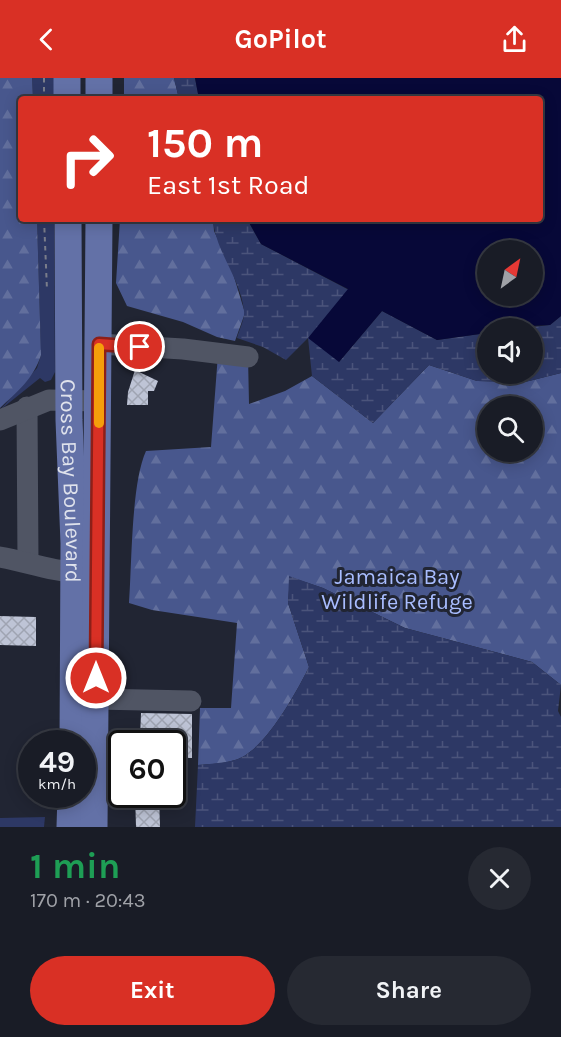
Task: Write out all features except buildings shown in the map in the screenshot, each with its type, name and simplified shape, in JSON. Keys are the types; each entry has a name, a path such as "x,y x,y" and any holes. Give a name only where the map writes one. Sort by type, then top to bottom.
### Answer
{"main road":[{"path":"67,78 67,96"},
{"path":"99,78 99,96"},
{"name":"Cross Bay Boulevard","path":"68,222 68,402 74,572 73,730"},
{"name":"Cross Bay Boulevard","path":"94,827 99,222"},
{"path":"70,827 71,808"}],"street":[{"path":"99,344 183,349 248,357"},
{"path":"0,420 27,407 49,400 99,401"},
{"path":"27,407 28,562"},
{"path":"0,558 28,562 57,571 74,572"},
{"path":"96,699 191,701"}],"path":[{"path":"44,78 44,96"},
{"path":"44,222 44,279 47,292"}],"green space":[{"path":"0,78 32,78 33,96 18,96 18,222 37,222 41,355 29,378 0,408"},
{"path":"32,78 54,78 54,96 33,96"},
{"path":"124,78 174,78 178,96 124,96"},
{"path":"174,78 195,78 198,96 178,96"},
{"path":"37,222 54,222 55,372 51,380 45,382 40,378 0,410 37,368 41,355"},
{"path":"120,222 213,222 214,231 231,267 245,313 235,341 217,337 183,322 127,306 116,283"},
{"path":"214,222 249,222 261,244 349,290 339,362 382,311 437,340 477,334 477,381 429,365 373,423 312,376 308,338 286,360 263,347 237,338 244,314 242,299 218,242"},
{"path":"561,316 561,373 543,378 543,326 550,325"},
{"name":"Jamaica Bay Wildlife Refuge","path":"218,354 248,357 249,404 285,391 312,376 373,423 429,365 477,381 477,384 543,384 543,378 561,373 561,685 532,662 405,628 323,588 290,577 288,603 309,667 278,720 257,746 235,760 198,765 200,708 231,708 237,623 152,610 129,603 137,483 146,451 211,447"},
{"path":"289,576 323,588 405,628 532,662 561,685 558,711 561,717 561,827 195,827 198,765 235,760 257,746 278,720 309,667 288,603"},
{"path":"45,817 44,827 0,827 0,818"}],"shaded area":[{"path":"195,78 561,78 561,316 550,325 543,325 543,318 477,318 477,334 437,340 382,311 339,362 308,338 348,289 261,244 249,222 543,222 543,96 198,96"}],"slow traffic":[{"path":"99,348 99,423"}],"route":[{"path":"96,678 99,344 140,347"}]}
